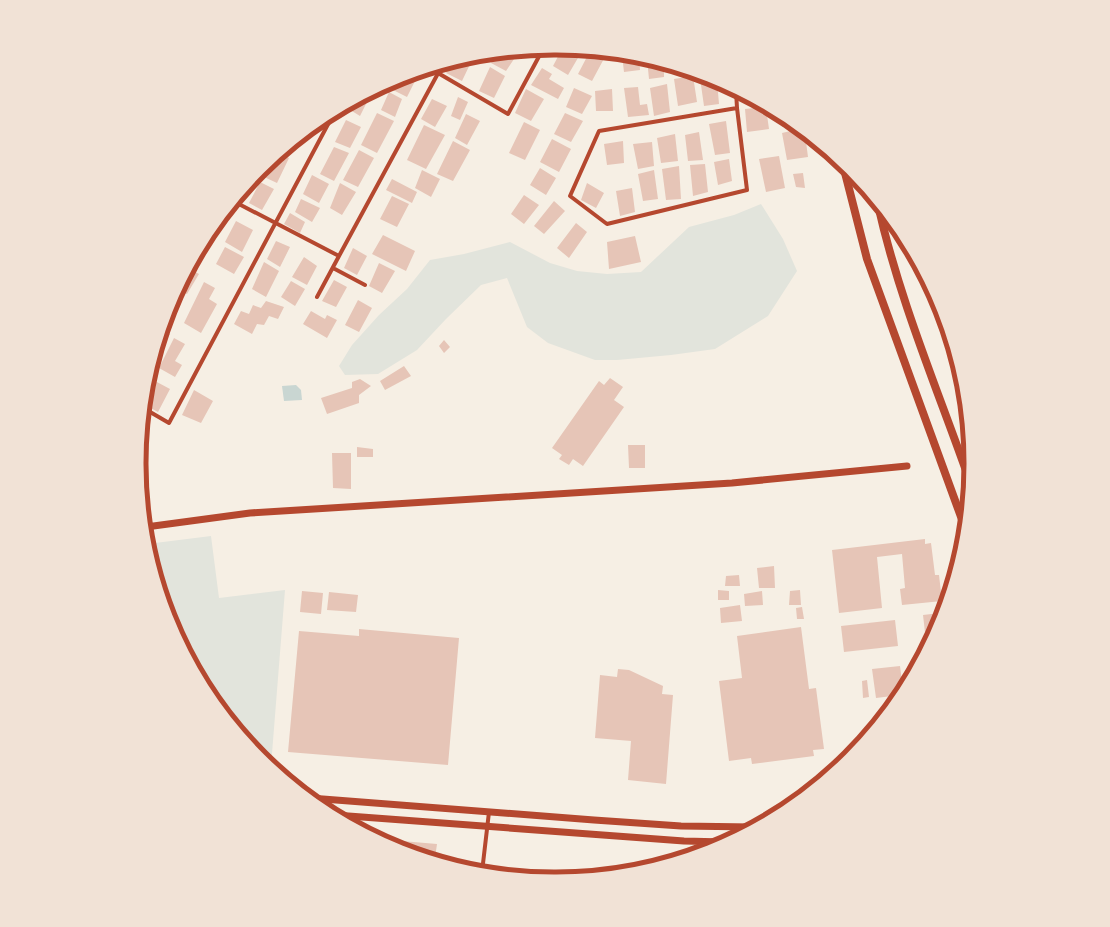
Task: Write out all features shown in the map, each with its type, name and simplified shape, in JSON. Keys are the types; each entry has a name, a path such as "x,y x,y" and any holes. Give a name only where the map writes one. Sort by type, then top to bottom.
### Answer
{"main road":[{"path":"846,177 867,259 960,515"},
{"path":"881,217 886,241 915,332 964,465"}],"street":[{"path":"317,297 438,73 508,114 539,56"},
{"path":"736,97 747,190 607,224 570,196 599,131 737,108"},
{"path":"150,412 170,423 328,124"},
{"path":"240,204 339,256"},
{"path":"333,268 365,284"},
{"path":"151,526 250,514 732,483 907,466"},
{"path":"322,799 681,826 742,827"},
{"path":"483,865 489,812"},
{"path":"349,816 709,842"}],"shaded area":[{"path":"761,204 783,239 797,271 768,316 715,349 617,360 595,360 548,343 527,327 507,278 481,285 417,350 378,374 345,375 339,366 352,345 379,315 407,289 430,260 464,254 510,242 550,263 577,271 607,274 641,272 689,227 734,215"},
{"path":"296,385 301,390 302,400 284,401 282,386"},
{"path":"211,536 219,598 285,590 272,757 248,733 231,712 201,668 168,595 154,543"}],"building":[{"path":"559,55 579,56 568,75 553,66"},
{"path":"587,56 604,58 592,81 578,74"},
{"path":"515,57 506,71 491,63 493,60"},
{"path":"623,61 640,64 640,70 624,72"},
{"path":"470,64 462,81 446,73 448,69"},
{"path":"648,66 664,70 664,77 649,79"},
{"path":"490,67 505,76 494,98 479,91"},
{"path":"542,68 552,74 549,79 564,88 558,99 531,85"},
{"path":"686,77 694,80 697,102 678,106 674,79"},
{"path":"415,80 407,97 393,90 394,88"},
{"path":"701,82 718,89 719,104 704,106"},
{"path":"667,84 670,112 654,116 650,88"},
{"path":"638,87 640,105 647,104 649,115 628,117 624,88"},
{"path":"574,88 592,96 582,114 566,107"},
{"path":"526,89 544,99 531,121 515,113"},
{"path":"612,89 613,111 596,111 595,91"},
{"path":"389,92 402,99 395,117 381,110"},
{"path":"458,97 468,102 460,120 451,116"},
{"path":"432,99 447,106 435,127 421,119"},
{"path":"368,101 360,116 351,110"},
{"path":"755,108 767,115 769,129 747,132 745,109"},
{"path":"377,113 394,121 377,153 361,145"},
{"path":"565,113 583,121 571,142 554,134"},
{"path":"466,114 480,121 467,145 455,138"},
{"path":"346,120 361,127 350,148 335,142"},
{"path":"726,121 730,153 715,155 709,124"},
{"path":"524,122 540,130 525,160 509,153"},
{"path":"424,125 445,135 426,169 407,160"},
{"path":"792,131 806,141 808,157 787,160 782,133"},
{"path":"699,132 703,160 688,161 685,135"},
{"path":"675,134 678,161 661,163 657,138"},
{"path":"552,139 571,149 559,172 540,162"},
{"path":"453,141 470,150 453,181 437,174"},
{"path":"623,141 624,163 607,165 604,144"},
{"path":"652,142 654,166 638,169 633,144"},
{"path":"334,147 349,153 334,181 320,174"},
{"path":"359,150 374,158 358,187 343,180"},
{"path":"286,156 289,158 277,183 264,177"},
{"path":"779,156 785,188 766,192 759,159"},
{"path":"729,159 732,181 718,185 714,162"},
{"path":"705,164 708,192 693,196 690,165"},
{"path":"679,166 681,199 666,200 662,169"},
{"path":"540,168 556,178 546,195 530,185"},
{"path":"422,170 440,179 431,197 415,188"},
{"path":"654,170 658,199 643,201 638,174"},
{"path":"803,173 805,188 796,187 793,174"},
{"path":"312,175 329,184 319,203 303,194"},
{"path":"392,179 417,192 412,203 386,190"},
{"path":"260,182 274,189 262,210 249,203"},
{"path":"340,183 356,192 342,215 330,208"},
{"path":"587,183 604,193 596,208 581,200"},
{"path":"632,188 635,212 620,216 616,191"},
{"path":"524,195 539,205 524,224 511,214"},
{"path":"392,196 409,204 397,227 380,219"},
{"path":"301,199 320,208 312,222 295,212"},
{"path":"554,201 565,211 544,234 534,226"},
{"path":"290,213 305,222 300,233 284,224"},
{"path":"236,221 253,230 242,252 225,242"},
{"path":"576,223 587,232 569,258 557,248"},
{"path":"383,235 415,251 406,271 372,254"},
{"path":"635,236 641,262 609,269 607,242"},
{"path":"276,241 290,247 280,267 267,259"},
{"path":"225,247 244,257 234,274 216,264"},
{"path":"353,248 367,256 357,275 344,268"},
{"path":"304,257 317,266 307,285 292,277"},
{"path":"264,262 279,271 266,297 252,289"},
{"path":"379,263 395,271 382,293 369,286"},
{"path":"195,272 199,274 187,294 185,293"},
{"path":"334,280 347,287 336,307 322,301"},
{"path":"291,281 305,289 295,306 281,297"},
{"path":"204,282 215,288 209,299 217,304 201,333 184,323"},
{"path":"358,300 372,308 359,332 345,325"},
{"path":"266,301 284,307 278,319 269,316 264,325 257,324 252,334 234,324 241,311 249,314 253,305 261,308"},
{"path":"311,311 325,319 327,315 337,320 327,338 303,324"},
{"path":"168,333 170,334 164,343"},
{"path":"174,338 185,344 175,361 182,365 175,377 159,368"},
{"path":"444,340 450,347 444,353 439,346"},
{"path":"404,366 411,376 385,390 380,381"},
{"path":"610,378 623,387 614,400 624,407 583,466 573,459 569,465 559,459 562,455 552,448 599,381 604,385"},
{"path":"360,379 371,386 359,395 359,403 327,414 321,398 352,388 352,382"},
{"path":"154,382 170,389 158,412 150,408"},
{"path":"194,390 213,401 201,423 182,415"},
{"path":"628,445 645,445 645,468 629,468"},
{"path":"357,447 373,449 373,457 357,457"},
{"path":"332,453 351,453 351,489 333,488"},
{"path":"925,539 925,544 931,543 935,575 939,575 941,596 940,601 902,605 900,589 905,588 902,554 877,557 882,608 839,613 832,550"},
{"path":"774,566 775,588 759,588 757,568"},
{"path":"739,575 740,586 725,586 726,576"},
{"path":"718,590 729,591 729,600 718,600"},
{"path":"800,590 801,605 789,605 790,591"},
{"path":"302,591 323,593 321,614 300,612"},
{"path":"762,591 763,605 745,606 744,594"},
{"path":"329,592 358,595 356,612 327,610"},
{"path":"740,605 742,621 721,623 720,608"},
{"path":"802,607 804,619 797,619 796,608"},
{"path":"935,614 925,635 923,615"},
{"path":"895,620 898,646 844,652 841,626"},
{"path":"801,627 809,689 816,688 824,749 813,750 814,756 752,764 751,758 729,761 719,681 742,678 737,636"},
{"path":"359,629 459,638 448,765 288,752 299,631 359,636"},
{"path":"900,666 902,679 890,696 876,698 872,669"},
{"path":"618,669 629,670 663,686 662,694 673,695 666,784 628,780 631,741 595,738 600,675 617,677"},
{"path":"867,680 869,697 863,698 862,681"},
{"path":"398,841 437,844 436,854"}]}
